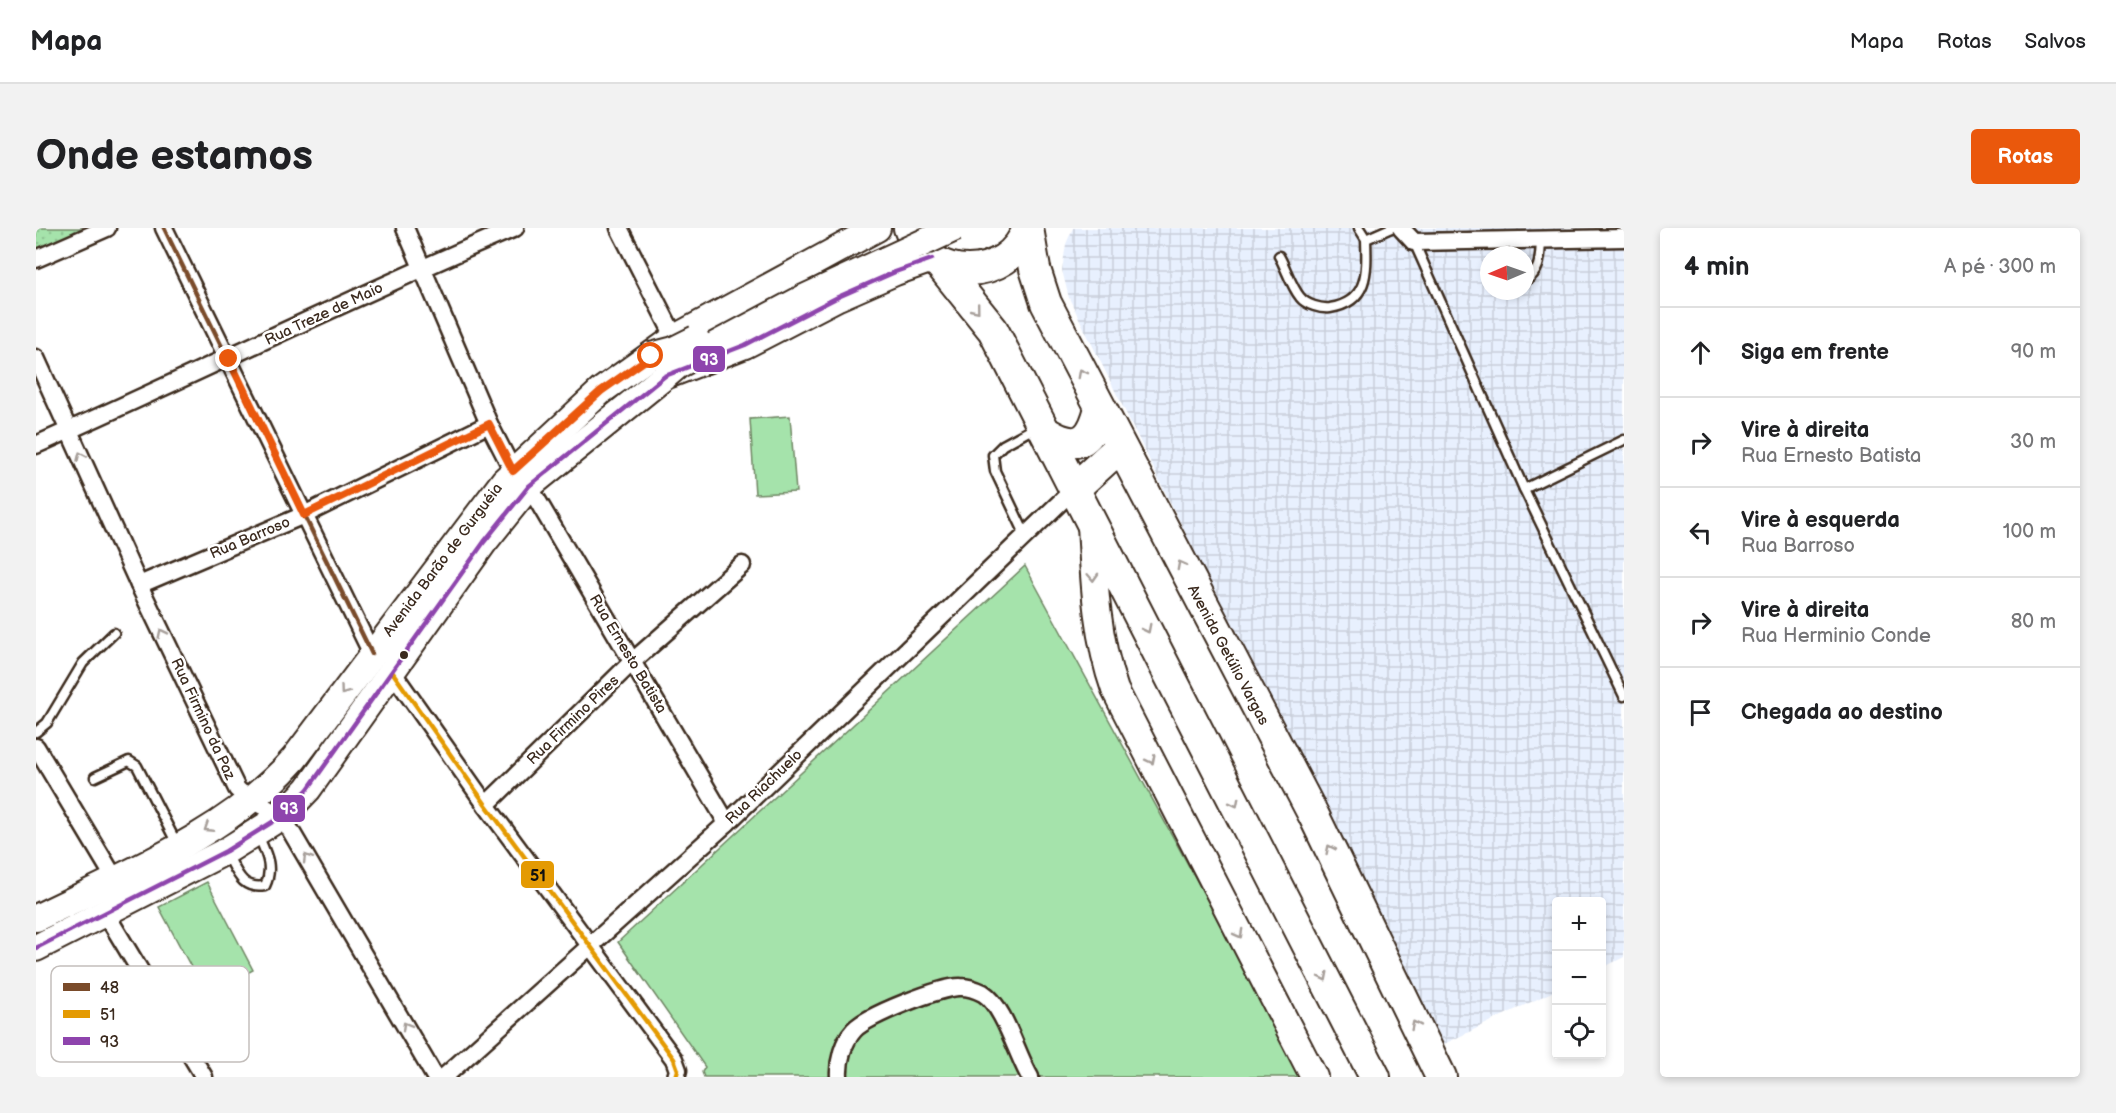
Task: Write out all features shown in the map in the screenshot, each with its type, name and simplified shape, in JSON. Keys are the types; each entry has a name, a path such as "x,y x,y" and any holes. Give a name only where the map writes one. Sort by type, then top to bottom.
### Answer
{"highway":[{"path":"909,228 916,242 945,265 993,330 1046,429 1375,1077"},
{"path":"945,265 984,269 1002,261 1018,247 1028,228"},
{"name":"Avenida Getúlio Vargas","path":"1028,228 1035,268 1046,303 1314,816 1441,1077"},
{"path":"1046,429 1067,443 1082,441 1095,429 1100,408"},
{"path":"1075,488 1120,447"}],"main road":[{"name":"Avenida Barão de Gurguéia","path":"36,918 178,847 266,789 294,759 372,654 521,478 658,366 675,338 877,228"},
{"path":"658,366 674,350 807,281 922,228"},
{"path":"658,366 678,365 806,297 955,228"},
{"name":"Avenida Barão de Gurguéia","path":"658,366 745,345 895,272 945,265"},
{"name":"Avenida Barão de Gurguéia","path":"36,948 226,851 282,816 308,789 393,673 484,542 521,478"},
{"path":"1090,518 1097,616 1103,652 1115,690 1314,1077"}],"street":[{"path":"36,259 107,228"},
{"path":"164,228 372,654"},
{"name":"Rua Ernesto Batista","path":"405,228 489,424 633,661 727,823"},
{"name":"Rua Treze de Maio","path":"36,445 229,359 422,267 515,228"},
{"path":"619,228 675,338"},
{"path":"1401,228 1414,242 1624,238"},
{"name":"Rua Firmino da Paz","path":"36,358 139,585 237,789 249,801 282,816"},
{"name":"Rua Barroso","path":"139,585 304,515 489,424"},
{"name":"Rua Riachuelo","path":"444,1077 727,823 1075,488"},
{"name":"Rua Firmino Pires","path":"486,805 633,661 742,565"},
{"path":"393,673 486,805 674,1059 678,1070 676,1077"},
{"path":"36,747 115,879"},
{"path":"282,816 435,1077"},
{"path":"106,914 137,966"},
{"path":"839,1077 838,1066 843,1048 853,1030 863,1022 930,995 962,986 982,993 995,1006 1030,1077"},
{"path":"195,1062 204,1077"}],"lane":[{"path":"1279,255 1301,299 1322,309 1343,306 1359,293 1367,270 1366,239 1359,228"},
{"path":"1366,239 1391,228"},
{"path":"1534,276 1539,265 1541,240"},
{"path":"1414,242 1524,489 1624,696"},
{"path":"1026,537 995,471 993,455 1003,445 1046,429"},
{"path":"1524,489 1624,440"},
{"path":"36,732 47,723 83,663 114,633"},
{"path":"94,777 129,761 137,766 178,847"},
{"path":"226,851 243,884 254,888 265,886 270,874 268,859 256,831"}],"shaded area":[{"path":"1073,228 1624,228 1624,957 1606,966 1606,897 1552,897 1552,992 1440,1046 1069,298 1062,270 1066,244"}],"green space":[{"path":"36,228 95,228 36,255"},
{"path":"790,416 796,492 755,494 750,419"},
{"path":"1025,566 1304,1077 704,1077 702,1072 705,1067 618,942"},
{"path":"207,882 253,970 249,972 249,966 191,966 159,907"}],"transit line":[{"name":"48","path":"164,228 372,654"},
{"name":"93","path":"36,948 226,851 282,816 308,789 484,542 529,486 665,376 745,345 838,297 895,272 932,259"},
{"name":"51","path":"393,673 486,805 674,1059 678,1070 676,1077"}],"route":[{"path":"229,359 304,515 489,424 513,471 601,391 651,356"}]}
